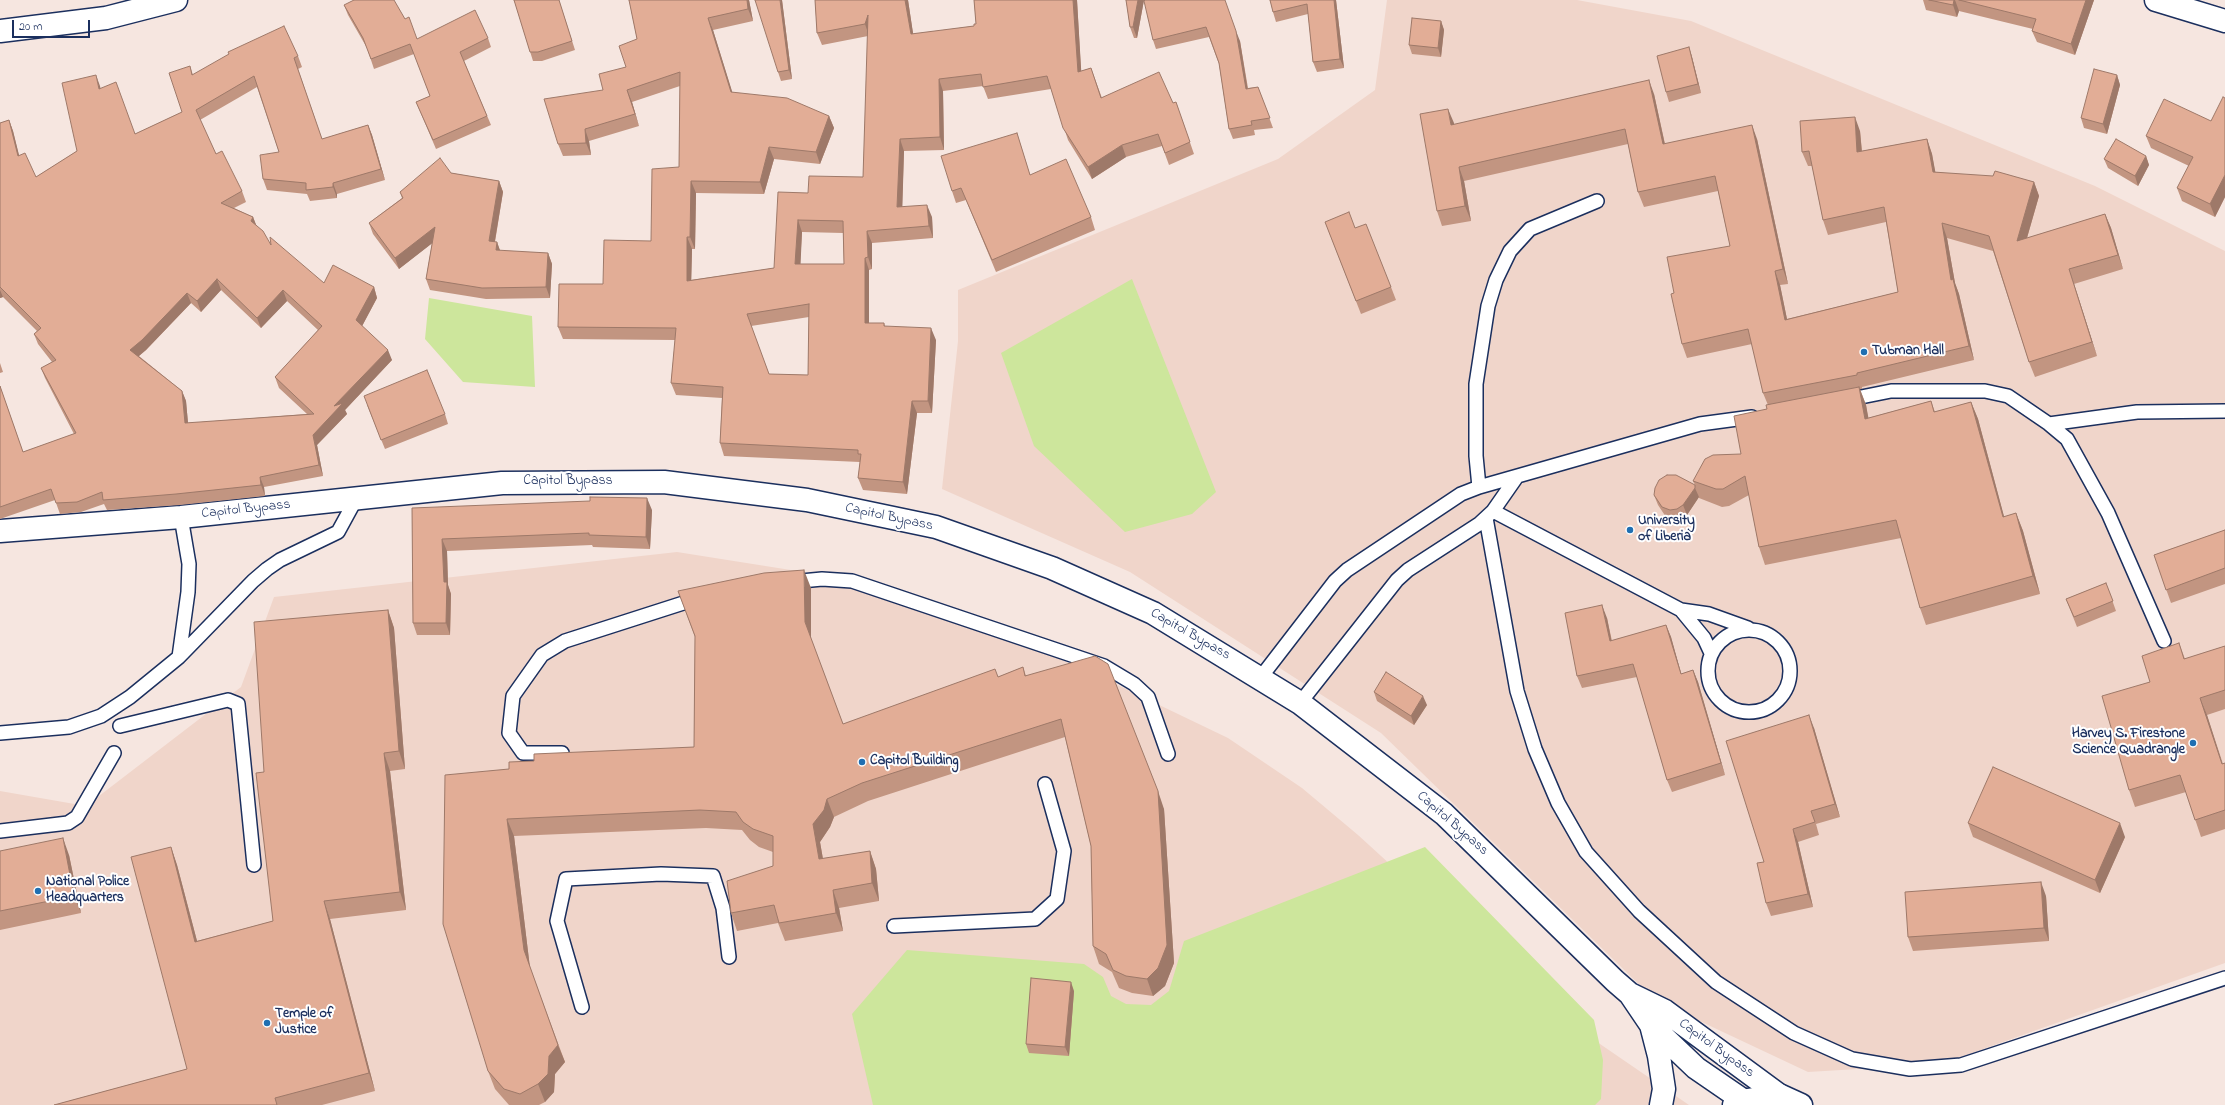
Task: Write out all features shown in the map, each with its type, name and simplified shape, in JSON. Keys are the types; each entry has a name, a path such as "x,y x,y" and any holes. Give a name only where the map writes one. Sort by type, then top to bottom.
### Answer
{"main road":[{"path":"0,31 106,18 176,0"},
{"path":"2156,0 2225,21"},
{"name":"Capitol Bypass","path":"0,531 180,517 502,483 664,482 806,500 936,527 1052,568 1153,613 1261,677 1300,703 1444,814 1630,994 1651,1025 1696,1068 1742,1104"},
{"name":"Capitol Bypass","path":"1630,994 1665,1011 1779,1095 1801,1105"},
{"path":"1651,1025 1659,1056 1664,1089 1661,1105"},
{"path":"1742,1104 1779,1095"}],"lane":[{"path":"1479,487 1476,456 1476,384 1488,306 1496,280 1510,250 1530,229 1596,201"},
{"path":"1833,403 1891,391 1985,392 2008,396 2049,424 2066,439 2108,513 2164,641"},
{"path":"2049,424 2137,412 2225,411"},
{"path":"1261,677 1335,581 1346,570 1462,494 1479,487 1516,478 1700,424 1767,416"},
{"path":"1300,703 1397,580 1408,570 1489,515 1516,478"},
{"path":"0,733 69,727 100,716 130,697 179,657 253,581 267,569 280,560 338,532 356,499"},
{"path":"1489,515 1680,610 1709,614 1773,636 1784,647 1789,660 1789,681 1784,694 1771,707 1757,712 1744,713 1731,709 1719,700 1708,682 1708,667 1711,653 1723,638 1736,631 1750,629"},
{"path":"1489,515 1516,691 1535,749 1555,796 1586,852 1639,912 1716,982 1794,1034 1852,1059 1910,1069 1961,1064 2225,978"},
{"path":"179,657 188,592 189,564 180,517"},
{"path":"776,583 822,579 852,582 1104,666 1134,684 1148,697 1168,754"},
{"path":"575,753 523,753 509,732 513,696 542,655 564,641 686,600 708,596"},
{"path":"1680,610 1704,638 1711,653"},
{"path":"120,726 228,700 238,704 254,865"},
{"path":"0,831 68,823 77,817 114,754"},
{"path":"894,926 1035,919 1057,899 1064,851 1045,784"},
{"path":"582,1007 557,921 566,879 661,874 713,876 723,908 729,957"}],"shaded area":[{"name":"University of Liberia","path":"1387,0 1577,0 1691,21 2095,186 2225,251 2225,963 1941,1064 1808,1072 1655,1000 1381,733 1130,572 942,489 958,341 958,290 1278,159 1375,90"},
{"path":"677,552 797,571 943,607 1103,678 1228,738 1302,788 1358,835 1549,1009 1689,1105 0,1105 0,791 86,806 241,687 274,597"}],"green space":[{"path":"1132,279 1216,492 1192,514 1125,532 1034,446 1001,353"},
{"path":"429,298 532,316 535,387 463,382 425,339"},
{"path":"1425,847 1594,1020 1603,1060 1601,1099 1595,1105 873,1105 852,1014 907,950 1084,964 1103,977 1111,996 1126,1004 1151,1005 1169,991 1184,941"}],"building":[{"path":"354,0 394,0 405,19 409,17 417,39 475,10 488,38 460,52 487,116 433,140 416,102 430,96 410,44 371,59 363,38 344,5"},
{"path":"514,0 559,0 572,41 538,52 530,52"},
{"path":"629,0 747,0 748,9 708,18 731,92 787,98 829,116 816,152 769,147 760,182 691,181 690,237 687,237 687,281 774,268 778,192 808,193 809,176 863,177 868,15 865,24 817,33 815,0 905,0 911,34 974,26 974,24 976,24 974,0 1073,0 1078,72 1091,68 1101,98 1159,72 1173,103 1176,102 1190,142 1165,153 1158,134 1122,145 1088,167 1063,128 1047,76 983,87 981,74 939,79 940,137 900,139 897,207 927,205 929,226 867,231 868,257 865,258 865,323 884,323 884,326 931,328 928,401 912,401 903,482 858,478 861,454 858,454 858,450 720,443 723,387 671,383 676,328 558,327 559,284 603,284 604,240 651,241 652,169 679,167 680,72 627,90 635,114 585,129 586,143 558,144 544,99 603,90 599,74 626,67 619,46 637,39","holes":["798,220 843,221 844,264 795,264","809,304 808,375 769,374 747,314"]},
{"path":"755,0 780,0 789,70 778,72"},
{"path":"1126,0 1138,0 1133,27 1130,27"},
{"path":"1145,0 1225,0 1236,31 1246,89 1258,87 1270,118 1251,121 1252,125 1229,129 1219,63 1206,27 1153,40"},
{"path":"1270,0 1334,0 1340,59 1313,62 1307,4 1273,12"},
{"path":"1929,0 1954,0 1953,5"},
{"path":"1959,0 2086,0 2071,44 2032,31 2036,19"},
{"path":"1412,18 1441,21 1438,48 1409,45"},
{"path":"284,26 298,56 294,58 322,139 368,125 381,169 333,183 333,187 306,190 306,183 263,179 260,155 279,152 254,76 196,110 216,154 222,151 242,191 221,203 253,217 251,221 263,231 271,245 270,237 324,283 333,265 374,287 356,320 388,350 334,406 343,403 313,435 319,465 260,477 261,485 103,500 102,492 77,502 56,503 51,489 0,507 0,386 23,452 76,433 41,368 56,360 34,334 41,328 0,287 0,123 9,120 18,156 25,153 36,177 77,151 62,83 96,75 99,89 116,82 135,134 182,112 169,73 190,66 192,75 229,54 228,52","holes":["217,279 257,318 283,290 322,326 275,377 314,414 185,423 182,391 130,350 142,340 187,293 197,301"]},
{"path":"1689,47 1698,84 1666,92 1657,56"},
{"path":"2094,69 2117,75 2103,124 2081,118"},
{"path":"1649,80 1663,144 1752,125 1783,269 1775,271 1785,320 1898,292 1884,207 1823,220 1809,151 1802,152 1800,121 1855,117 1857,152 1927,139 1933,172 1993,176 1995,171 2034,182 2017,241 2105,214 2118,255 2069,269 2092,342 2029,362 1989,236 1942,223 1951,280 1953,279 1969,346 1857,373 1857,375 1763,393 1748,329 1682,344 1671,294 1674,293 1667,257 1730,246 1715,176 1638,192 1625,129 1459,167 1465,206 1437,211 1420,114 1448,109 1451,125"},
{"path":"2223,97 2225,98 2225,175 2210,204 2177,188 2193,157 2146,136 2164,99 2211,121"},
{"path":"1017,133 1030,175 1066,159 1091,217 992,260 961,188 952,191 941,156"},
{"path":"2116,139 2146,156 2135,176 2104,159"},
{"path":"440,158 451,173 499,181 489,241 497,242 496,250 548,253 546,287 482,288 426,279 435,227 395,258 369,223 403,198 400,192"},
{"path":"1349,212 1355,228 1366,224 1391,287 1356,301 1325,222"},
{"path":"427,370 445,414 381,440 364,396"},
{"path":"1859,387 1865,419 1931,401 1934,412 1971,402 2003,517 2016,513 2033,576 1920,608 1896,520 1759,547 1745,476 1723,489 1716,489 1693,481 1705,459 1713,455 1741,454 1734,416 1767,409 1766,405"},
{"path":"1667,475 1676,475 1695,485 1695,488 1683,505 1677,509 1670,510 1662,507 1654,495 1655,488 1659,480"},
{"path":"590,497 647,498 646,537 589,535 589,533 442,539 444,582 447,582 446,623 413,623 412,508 590,501"},
{"path":"2225,530 2225,568 2166,590 2154,555"},
{"path":"804,570 805,622 843,724 995,669 998,677 1023,667 1025,676 1095,656 1108,664 1158,791 1167,945 1158,968 1147,979 1126,976 1113,970 1106,954 1093,946 1091,846 1061,719 862,783 827,799 824,810 813,824 819,859 870,851 872,883 833,890 836,913 779,923 774,905 731,913 727,881 773,866 773,836 753,829 743,822 736,812 700,810 507,819 524,950 558,1045 549,1056 548,1074 538,1084 520,1094 504,1089 488,1071 443,924 445,775 509,769 509,762 534,761 534,754 694,747 695,636 678,591 764,573"},
{"path":"2106,583 2113,601 2074,617 2066,599"},
{"path":"1602,605 1610,641 1666,625 1681,674 1693,670 1721,763 1667,780 1633,664 1577,676 1565,613"},
{"path":"388,610 399,751 384,753 400,892 324,901 369,1073 275,1098 277,1105 54,1105 187,1069 131,857 171,847 195,942 273,921 256,773 264,772 254,622"},
{"path":"2179,643 2184,659 2225,646 2225,690 2200,698 2222,764 2225,763 2225,810 2195,820 2180,775 2129,790 2102,696 2150,682 2142,656"},
{"path":"1386,672 1423,696 1411,716 1374,692"},
{"path":"1809,715 1835,804 1811,811 1815,822 1793,829 1808,894 1766,903 1757,863 1764,862 1726,741"},
{"path":"1993,767 2120,823 2095,880 1968,823"},
{"name":"National Police Headquarters","path":"63,838 74,896 0,911 0,851"},
{"path":"2041,882 2044,928 1908,937 1905,892"},
{"path":"1031,978 1071,982 1065,1047 1026,1044"}],"place":[{"name":"Tubman Hall","path":"1864,352"},
{"name":"University of Liberia","path":"1630,530"},
{"name":"Harvey S. Firestone Science Quadrangle","path":"2193,743"},
{"name":"Capitol Building","path":"862,762"},
{"name":"National Police Headquarters","path":"38,891"},
{"name":"Temple of Justice","path":"267,1023"}]}
